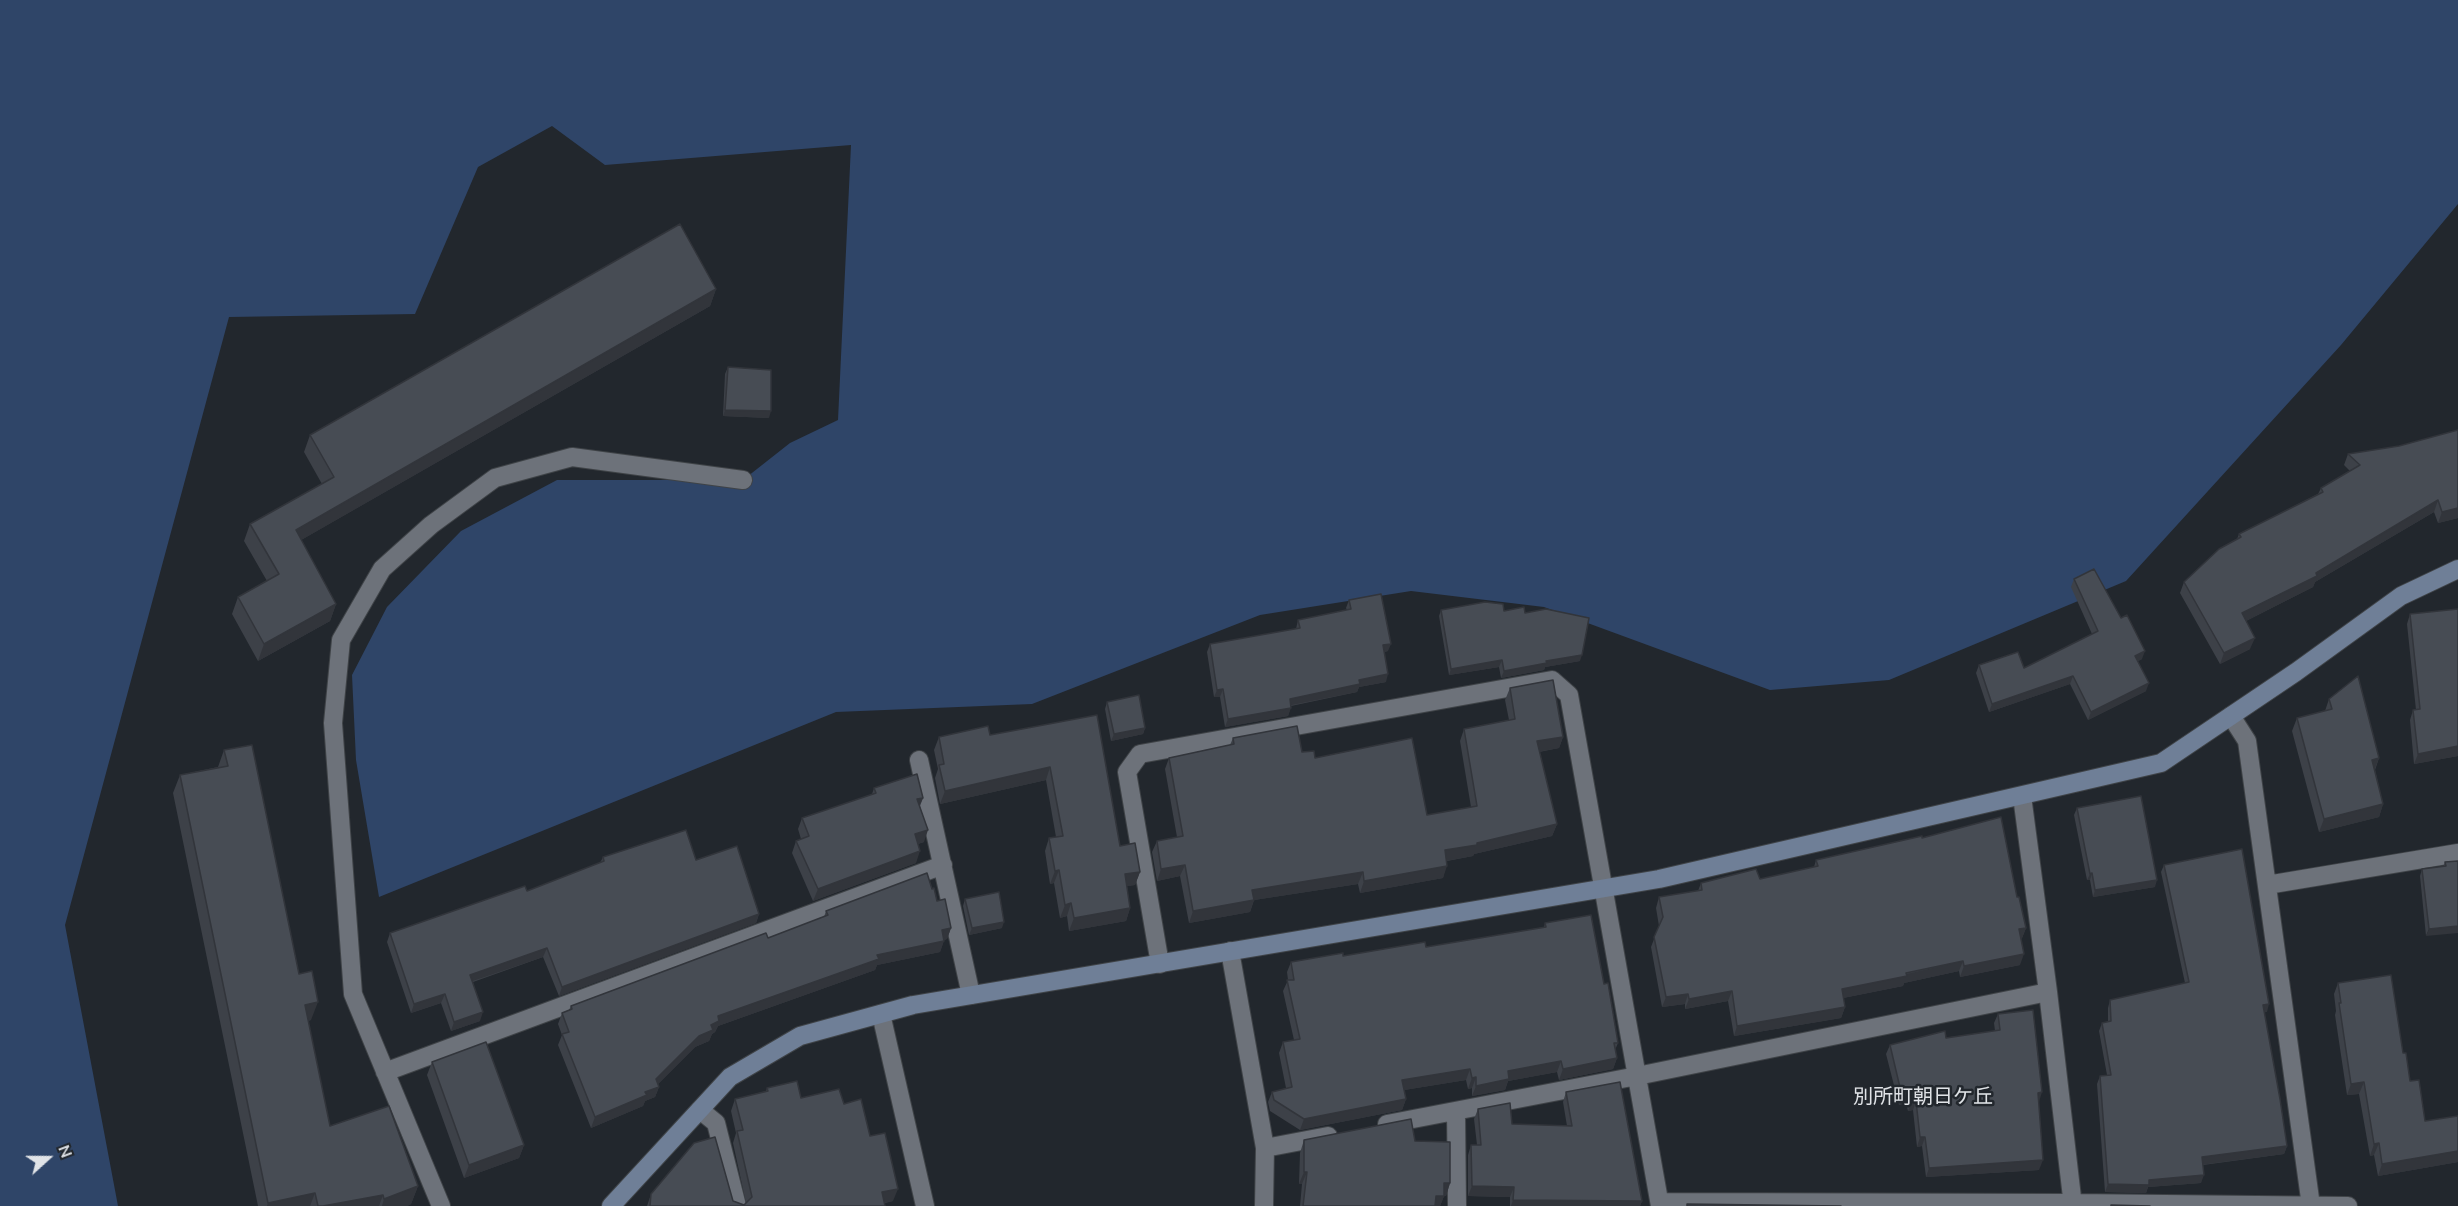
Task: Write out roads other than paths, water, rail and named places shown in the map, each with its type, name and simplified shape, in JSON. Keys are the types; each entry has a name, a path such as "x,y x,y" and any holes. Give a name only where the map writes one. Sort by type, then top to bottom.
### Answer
{"street":[{"path":"441,1206 353,994 333,723 340,640 382,569 431,525 495,478 572,457 743,480"},
{"path":"611,1206 730,1077 800,1036 913,1005 1659,879 2161,763 2232,716 2401,596 2458,569"},
{"path":"1160,964 1127,772 1140,754 1552,680 1569,695 1660,1204 2348,1206"},
{"path":"2232,716 2247,741 2311,1206"},
{"path":"920,760 971,995"},
{"path":"2022,796 2073,1204"},
{"path":"2267,885 2458,853"},
{"path":"385,1072 943,865"},
{"path":"1230,951 1264,1148 1264,1206"},
{"path":"1366,1129 2048,992"},
{"path":"881,1014 926,1206"},
{"path":"700,1110 716,1123 737,1206"},
{"path":"1456,1111 1456,1206"},
{"path":"1264,1148 1343,1133"}],"district":[{"name":"別所町朝日ケ丘","path":"1923,1098"}]}
